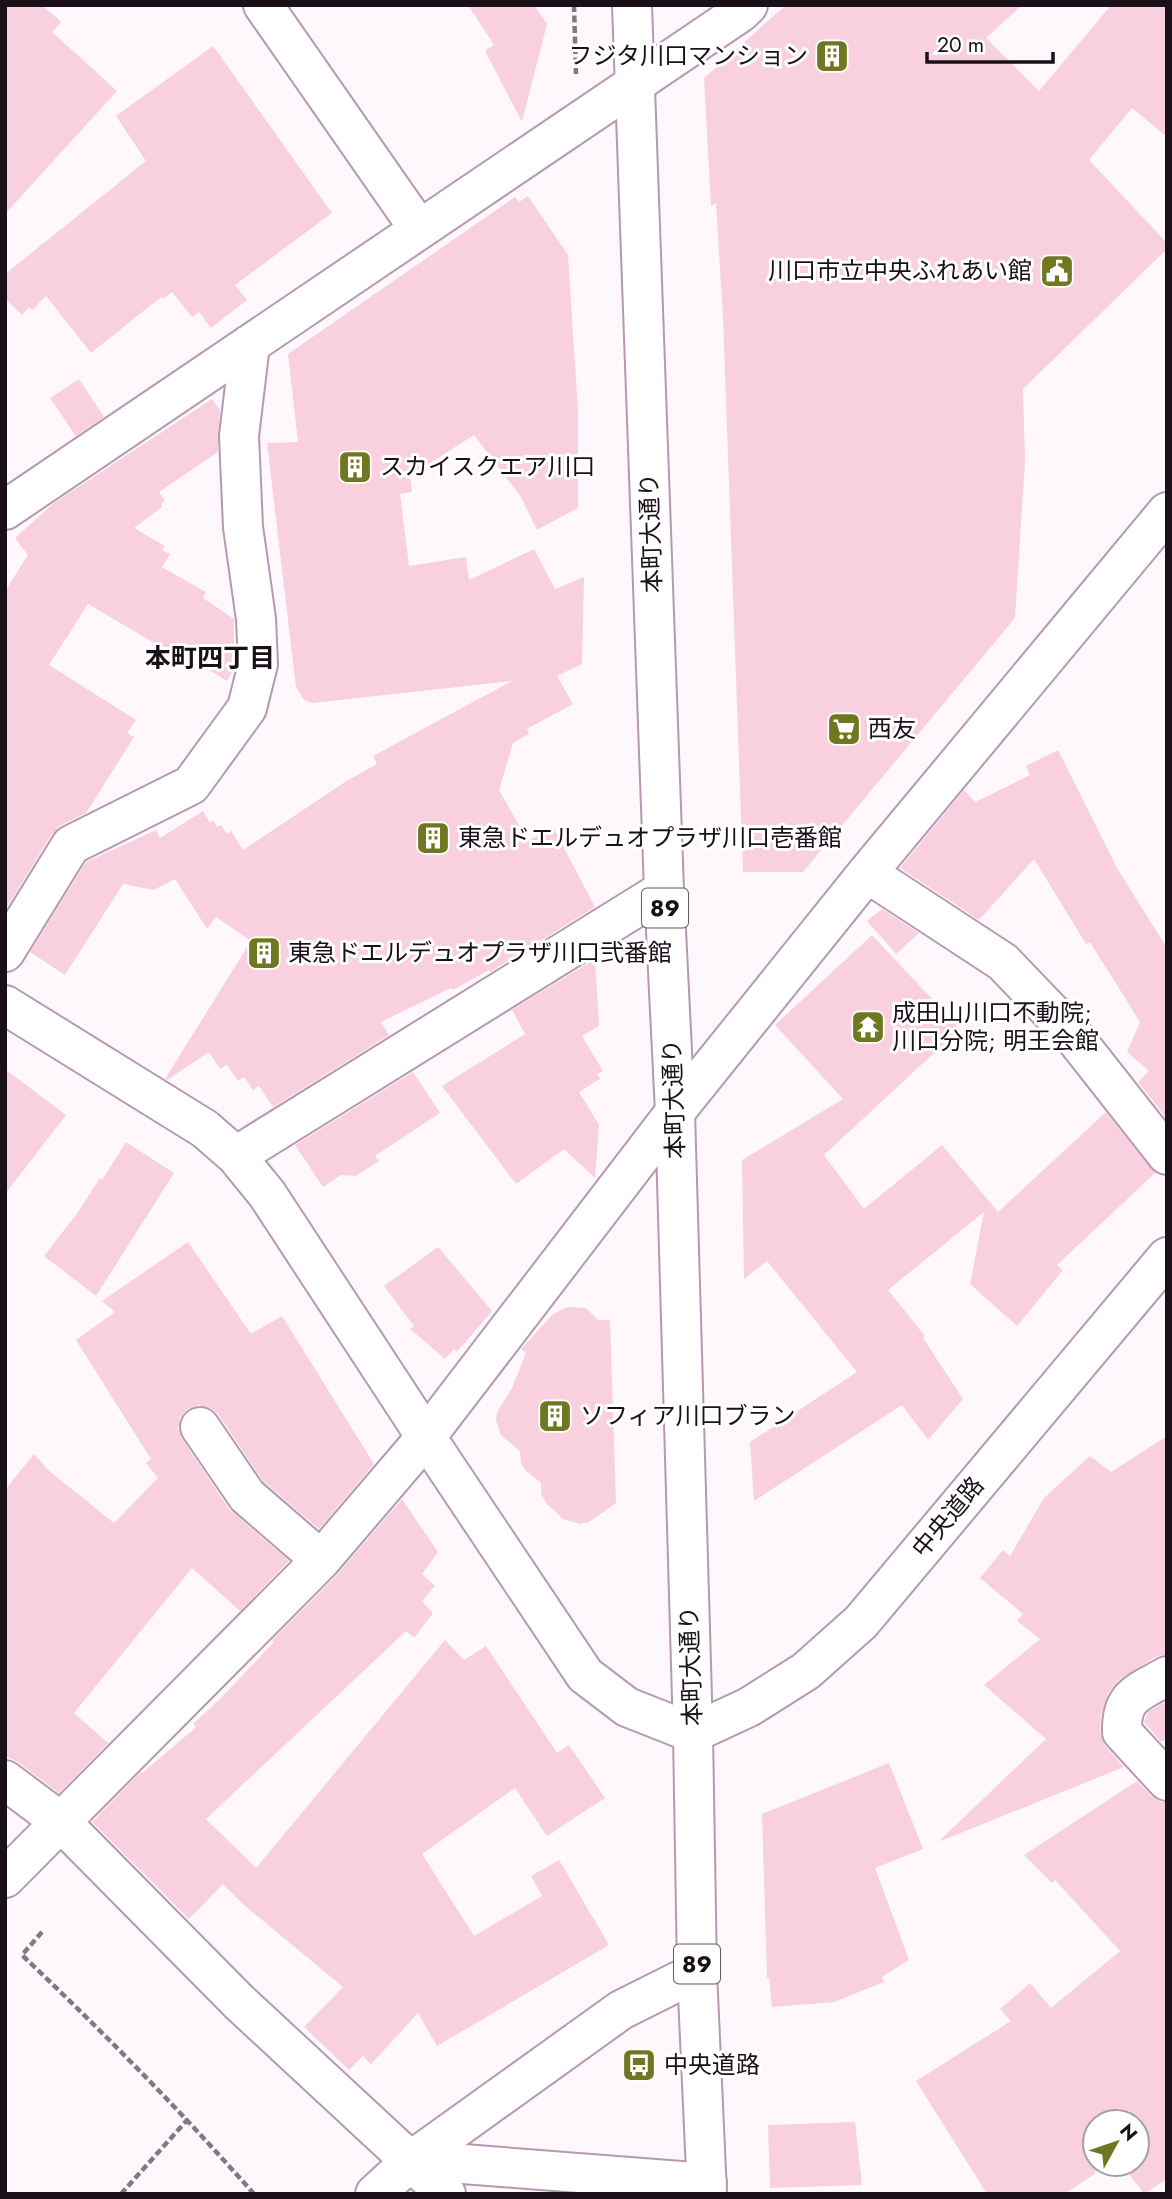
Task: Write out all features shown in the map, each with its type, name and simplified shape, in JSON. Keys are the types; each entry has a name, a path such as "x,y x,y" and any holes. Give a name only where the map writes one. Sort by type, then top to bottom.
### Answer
{"street":[{"path":"263,5 419,229"},
{"name":"本町大通り","path":"632,5 664,890 675,1112 693,1733 697,1972 707,2188"},
{"path":"11,499 250,344 748,5"},
{"path":"5,952 71,845 191,785 247,708 258,664 256,619 243,527 239,436 250,344"},
{"path":"5,1878 321,1560 425,1437 675,1112 867,873 1167,512"},
{"path":"867,873 1003,962 1071,1033 1167,1155"},
{"path":"236,1156 664,890"},
{"path":"5,1005 205,1129 236,1156 267,1194 425,1437 585,1675 627,1707 693,1733"},
{"name":"中央道路","path":"693,1733 749,1707 806,1671 860,1622 1167,1257"},
{"path":"200,1427 247,1496 321,1560"},
{"path":"1167,1675 1128,1699 1121,1715 1122,1732 1167,1781"},
{"path":"5,1780 61,1822 239,2002 446,2194"},
{"path":"375,2194 412,2160 621,2010 697,1972"},
{"path":"412,2160 707,2188"}],"path":[{"path":"574,5 576,88"},
{"path":"42,1932 22,1955 104,2033 188,2119 254,2194"},
{"path":"121,2194 188,2119"}],"building":[{"path":"5,5 42,5 61,22 52,32 117,91 5,214"},
{"path":"468,5 534,5 547,24 522,122 485,51 494,45"},
{"path":"786,5 1022,5 986,38 1039,91 1111,5 1167,5 1167,137 1132,108 1089,160 1167,243 1167,249 1023,389 1025,461 1015,618 803,872 743,872 723,317 716,203 711,206 704,78"},
{"path":"213,46 332,213 235,285 247,300 211,328 199,312 192,317 172,292 163,299 161,297 91,353 46,296 32,310 29,307 22,315 5,299 5,274 146,161 116,116"},
{"path":"528,196 568,255 578,411 578,508 537,530 521,497 474,435 410,476 412,492 400,494 409,566 466,557 469,580 534,549 555,589 584,577 582,664 557,676 573,704 527,729 529,734 513,743 499,790 528,841 553,827 595,907 490,972 489,970 453,990 451,988 381,1022 389,1035 273,1107 259,1086 253,1090 244,1077 238,1081 227,1065 220,1069 209,1052 167,1080 165,1079 251,941 216,917 207,929 175,879 154,890 123,884 65,975 30,952 86,862 156,830 160,838 203,811 210,823 213,820 217,827 221,825 227,834 231,831 243,850 345,782 377,764 373,756 512,681 312,703 304,700 296,687 267,443 298,442 288,354 515,197 519,202"},
{"path":"79,379 104,417 76,436 50,398"},
{"path":"212,399 220,410 218,452 159,492 165,501 161,504 162,507 134,528 165,546 162,550 170,554 162,567 206,592 203,598 234,619 234,668 227,681 180,652 178,657 88,604 49,665 136,720 127,733 134,737 86,813 61,825 52,834 5,910 5,591 28,555 15,538 54,503"},
{"path":"1058,750 1117,868 1167,948 1167,1119 1138,1082 1149,1071 1127,1052 1140,1022 1090,942 1086,944 1034,859 979,920 900,868 964,790 975,802 1030,775 1026,766"},
{"path":"882,909 919,933 896,954 867,921"},
{"path":"872,935 960,1029 824,1155 864,1209 942,1145 998,1212 1106,1112 1155,1173 1057,1265 1063,1270 1017,1326 970,1284 984,1212 888,1290 925,1336 923,1338 963,1399 928,1440 902,1405 754,1501 750,1442 857,1372 767,1261 744,1279 742,1160 843,1099 775,1025"},
{"path":"595,959 599,1026 582,1036 603,1071 597,1074 600,1079 579,1092 599,1125 595,1178 564,1149 516,1184 442,1086 525,1034 512,1010"},
{"path":"5,1069 66,1115 5,1194"},
{"path":"413,1072 440,1113 375,1156 379,1161 356,1176 341,1175 323,1187 295,1145"},
{"path":"126,1142 174,1173 96,1296 44,1256 100,1178 102,1180"},
{"path":"188,1242 251,1334 282,1316 374,1464 319,1529 263,1481 218,1414 199,1405 187,1409 180,1418 178,1428 182,1439 229,1509 289,1561 240,1611 192,1568 74,1713 108,1743 59,1793 18,1762 5,1756 5,1490 34,1454 48,1470 114,1523 158,1478 146,1463 151,1459 76,1340 115,1312 102,1301"},
{"path":"438,1247 492,1311 457,1352 454,1349 445,1359 410,1329 414,1326 384,1286"},
{"name":"ソフィア川口ブラン","path":"567,1307 586,1308 598,1320 610,1320 616,1503 589,1522 580,1524 563,1519 547,1504 541,1494 541,1483 525,1470 520,1451 501,1435 496,1420 497,1412 512,1388 526,1353 521,1349 553,1314"},
{"path":"1167,1436 1167,1654 1156,1657 1120,1679 1108,1693 1101,1715 1100,1731 1105,1746 1124,1767 941,1841 1046,1739 984,1685 1040,1639 1017,1621 1023,1614 980,1578 1003,1550 1010,1556 1044,1498 1090,1456 1111,1472"},
{"path":"402,1499 438,1552 422,1574 435,1586 422,1601 433,1613 414,1638 406,1631 206,1819 256,1868 445,1640 464,1660 486,1646 557,1753 569,1745 605,1798 547,1836 515,1788 422,1854 474,1936 542,1896 531,1876 559,1860 609,1945 437,2046 418,2013 371,2064 363,2056 349,2070 304,2027 343,1987 243,1904 223,1884 189,1919 92,1822 141,1772 194,1729 196,1726 193,1724 337,1575"},
{"path":"1167,1701 1167,1738 1161,1742 1144,1722 1148,1712"},
{"path":"889,1763 923,1849 875,1868 909,1960 882,1977 884,1982 834,2002 772,2007 767,1978 762,1814"},
{"path":"1137,1781 1151,1796 1160,1802 1167,1802 1167,2179 1144,2194 1132,2178 1151,2178 1151,2108 1081,2108 1081,2178 1089,2178 1064,2194 987,2194 916,2081 1011,2021 1000,2009 1030,1983 1051,2008 1120,1951 1055,1880 1052,1883 1024,1855"},
{"path":"855,2122 862,2185 770,2188 768,2125"}],"place":[{"name":"フジタ川口マンション","path":"832,56"},
{"name":"川口市立中央ふれあい館","path":"1057,271"},
{"name":"スカイスクエア川口","path":"355,467"},
{"name":"西友","path":"844,729"},
{"name":"東急ドエルデュオプラザ川口壱番館","path":"433,838"},
{"name":"東急ドエルデュオプラザ川口弐番館","path":"264,953"},
{"name":"成田山川口不動院; 川口分院; 明王会館","path":"868,1027"},
{"name":"ソフィア川口ブラン","path":"555,1416"},
{"name":"中央道路","path":"639,2065"}],"district":[{"name":"本町四丁目","path":"210,658"}]}
